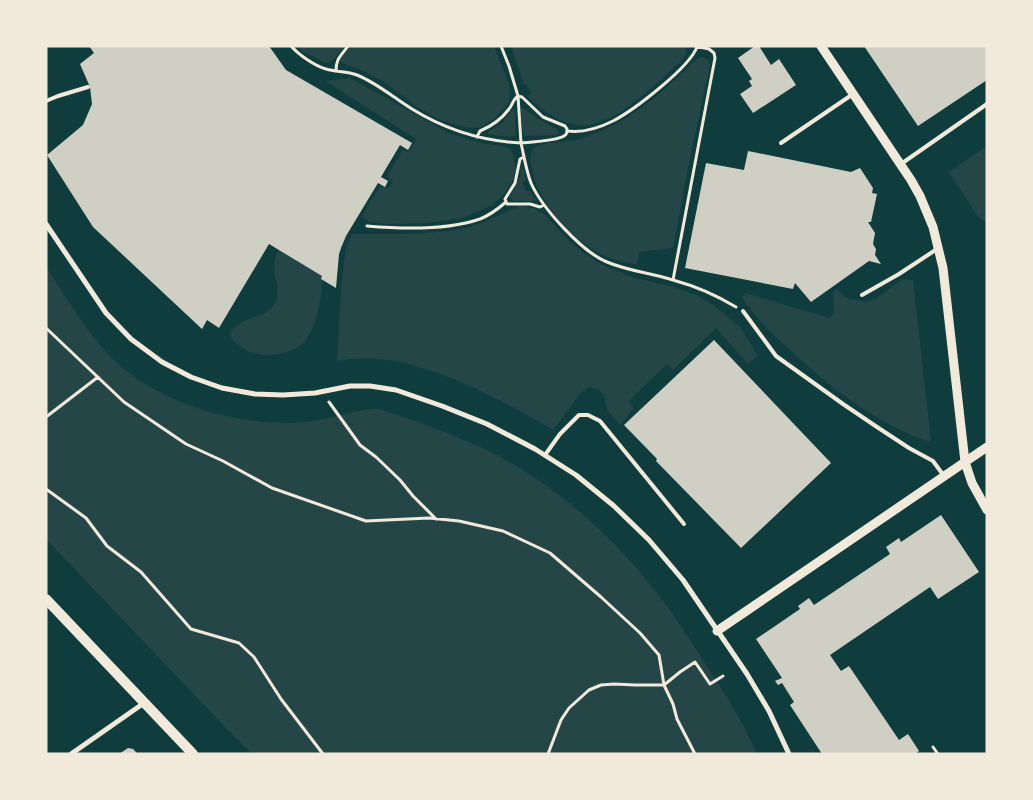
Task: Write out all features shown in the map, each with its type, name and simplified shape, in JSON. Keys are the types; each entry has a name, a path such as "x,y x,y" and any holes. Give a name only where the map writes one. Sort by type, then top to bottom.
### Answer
{"main road":[{"path":"46,599 193,754"}],"street":[{"path":"821,46 911,180 933,227 939,248 946,290 965,462 972,483 987,510"},
{"path":"46,224 106,313 131,339 162,362 191,377 222,388 255,394 283,395 350,386 370,386 396,390 487,424 535,448 576,475 614,506 649,540 682,580 747,674 789,754"},
{"path":"717,631 987,447"},
{"path":"71,754 145,703"}],"lane":[{"path":"46,101 88,87"},
{"path":"781,143 853,94"},
{"path":"901,164 987,104"},
{"path":"862,295 939,248"},
{"path":"743,311 776,356 877,427 933,461 944,476"},
{"path":"545,455 560,434 579,415 588,415 600,421 684,524"}],"path":[{"path":"291,46 297,53 324,69 356,75 374,84 414,110 460,132 494,141 521,143 557,139 567,133 567,131"},
{"path":"336,71 338,58 348,46"},
{"path":"501,46 518,96 521,143 532,184 544,205 569,234 604,261 673,280 720,297 743,311"},
{"path":"567,131 590,130 611,122 628,112 658,89 690,60 696,47 709,49 714,53 715,58 673,280"},
{"path":"477,137 480,131 494,125 510,108 514,98 518,96"},
{"path":"518,96 522,97 543,117 565,126 567,131"},
{"path":"367,226 387,228 432,227 480,219 492,213 506,202 505,199 515,182 520,160 524,157"},
{"path":"506,202 507,204 530,204 540,207 544,205"},
{"path":"46,328 124,402 186,444 272,488 366,521 429,518 459,521 503,531 550,553 602,597 640,633 659,655 664,685 673,704 677,719 695,754"},
{"path":"46,417 98,377"},
{"path":"322,391 360,445 376,457 400,480 413,496 436,518"},
{"path":"46,489 86,518 107,546 141,572 191,630 239,642 254,658 281,699 323,754"},
{"path":"548,754 561,720 569,708 589,690 601,685 614,684 664,685 695,662 710,684 723,676"},
{"path":"933,747 938,754"}],"shaded area":[{"path":"299,46 345,46 331,62 326,63 302,51"},
{"path":"352,46 494,46 509,84 509,103 493,120 479,128 464,127 438,119 416,106 383,81 342,63 339,60"},
{"path":"510,46 685,46 686,52 679,63 635,102 610,118 588,125 579,125 554,117 527,96 531,93 527,85 524,84"},
{"path":"702,57 707,60 710,66 673,248 639,252 637,265 603,255 575,236 560,220 541,194 534,179 530,160 533,149 541,145 577,140 612,126 650,101 696,60"},
{"path":"350,78 449,133 480,143 508,148 512,152 516,168 513,180 506,191 493,205 462,218 427,223 386,224 370,222 361,217 380,186 389,188 393,181 387,176 403,150 408,152 416,139 325,81"},
{"path":"522,107 538,119 557,129 557,135 525,136 523,134"},
{"path":"513,109 515,111 515,136 488,134 489,131 502,123"},
{"path":"987,146 987,224 979,218 949,172"},
{"path":"521,167 523,167 526,180 522,183 526,191 530,191 536,200 514,201 510,197 520,177"},
{"path":"519,206 533,208 544,214 570,242 602,265 632,277 674,287 696,295 715,306 741,328 758,356 748,364 716,328 673,370 667,364 629,401 634,408 620,425 607,410 604,395 598,389 589,387 581,393 553,430 464,383 432,371 404,363 374,359 337,361 341,287 346,248 352,234 420,233 461,229 483,222"},
{"path":"282,247 323,274 318,309 310,333 302,344 283,353 264,355 252,353 235,342 230,332 240,323 263,314 273,306 278,292 274,271 275,263"},
{"path":"46,267 83,323 108,354 126,371 170,397 194,407 220,414 271,423 295,423 319,420 368,409 381,410 431,427 480,447 505,459 531,475 590,520 641,573 674,616 720,686 741,721 757,754 252,754 46,539"},
{"path":"902,279 913,280 931,442 872,415 820,377 769,331 742,297 745,293 829,318 834,313 833,292 837,289 846,298 865,302 876,299"}],"building":[{"path":"89,46 269,46 286,70 412,143 408,150 400,145 381,177 388,181 385,187 378,183 346,236 339,254 336,288 321,279 322,276 269,244 219,328 207,320 202,329 93,227 47,155 83,125 92,104 90,87 80,64 94,53"},
{"path":"755,46 759,46 771,65 779,59 796,85 753,113 740,94 752,86 749,81 752,79 738,58"},
{"path":"864,46 987,46 987,80 918,126"},
{"path":"748,151 851,172 860,168 873,188 872,193 877,194 871,222 868,222 875,233 873,244 876,249 875,255 881,264 869,261 811,302 795,283 793,289 685,268 706,163 744,170"},
{"path":"714,340 831,463 741,548 656,461 657,459 624,425"},
{"path":"941,515 979,572 938,599 930,587 830,655 841,671 849,666 899,740 908,734 919,751 915,754 822,754 790,705 794,702 782,683 778,685 775,681 782,678 756,639 800,609 798,606 809,598 814,605 890,554 886,547 899,538 901,542"},
{"path":"128,748 133,749 138,754 119,754"}]}
